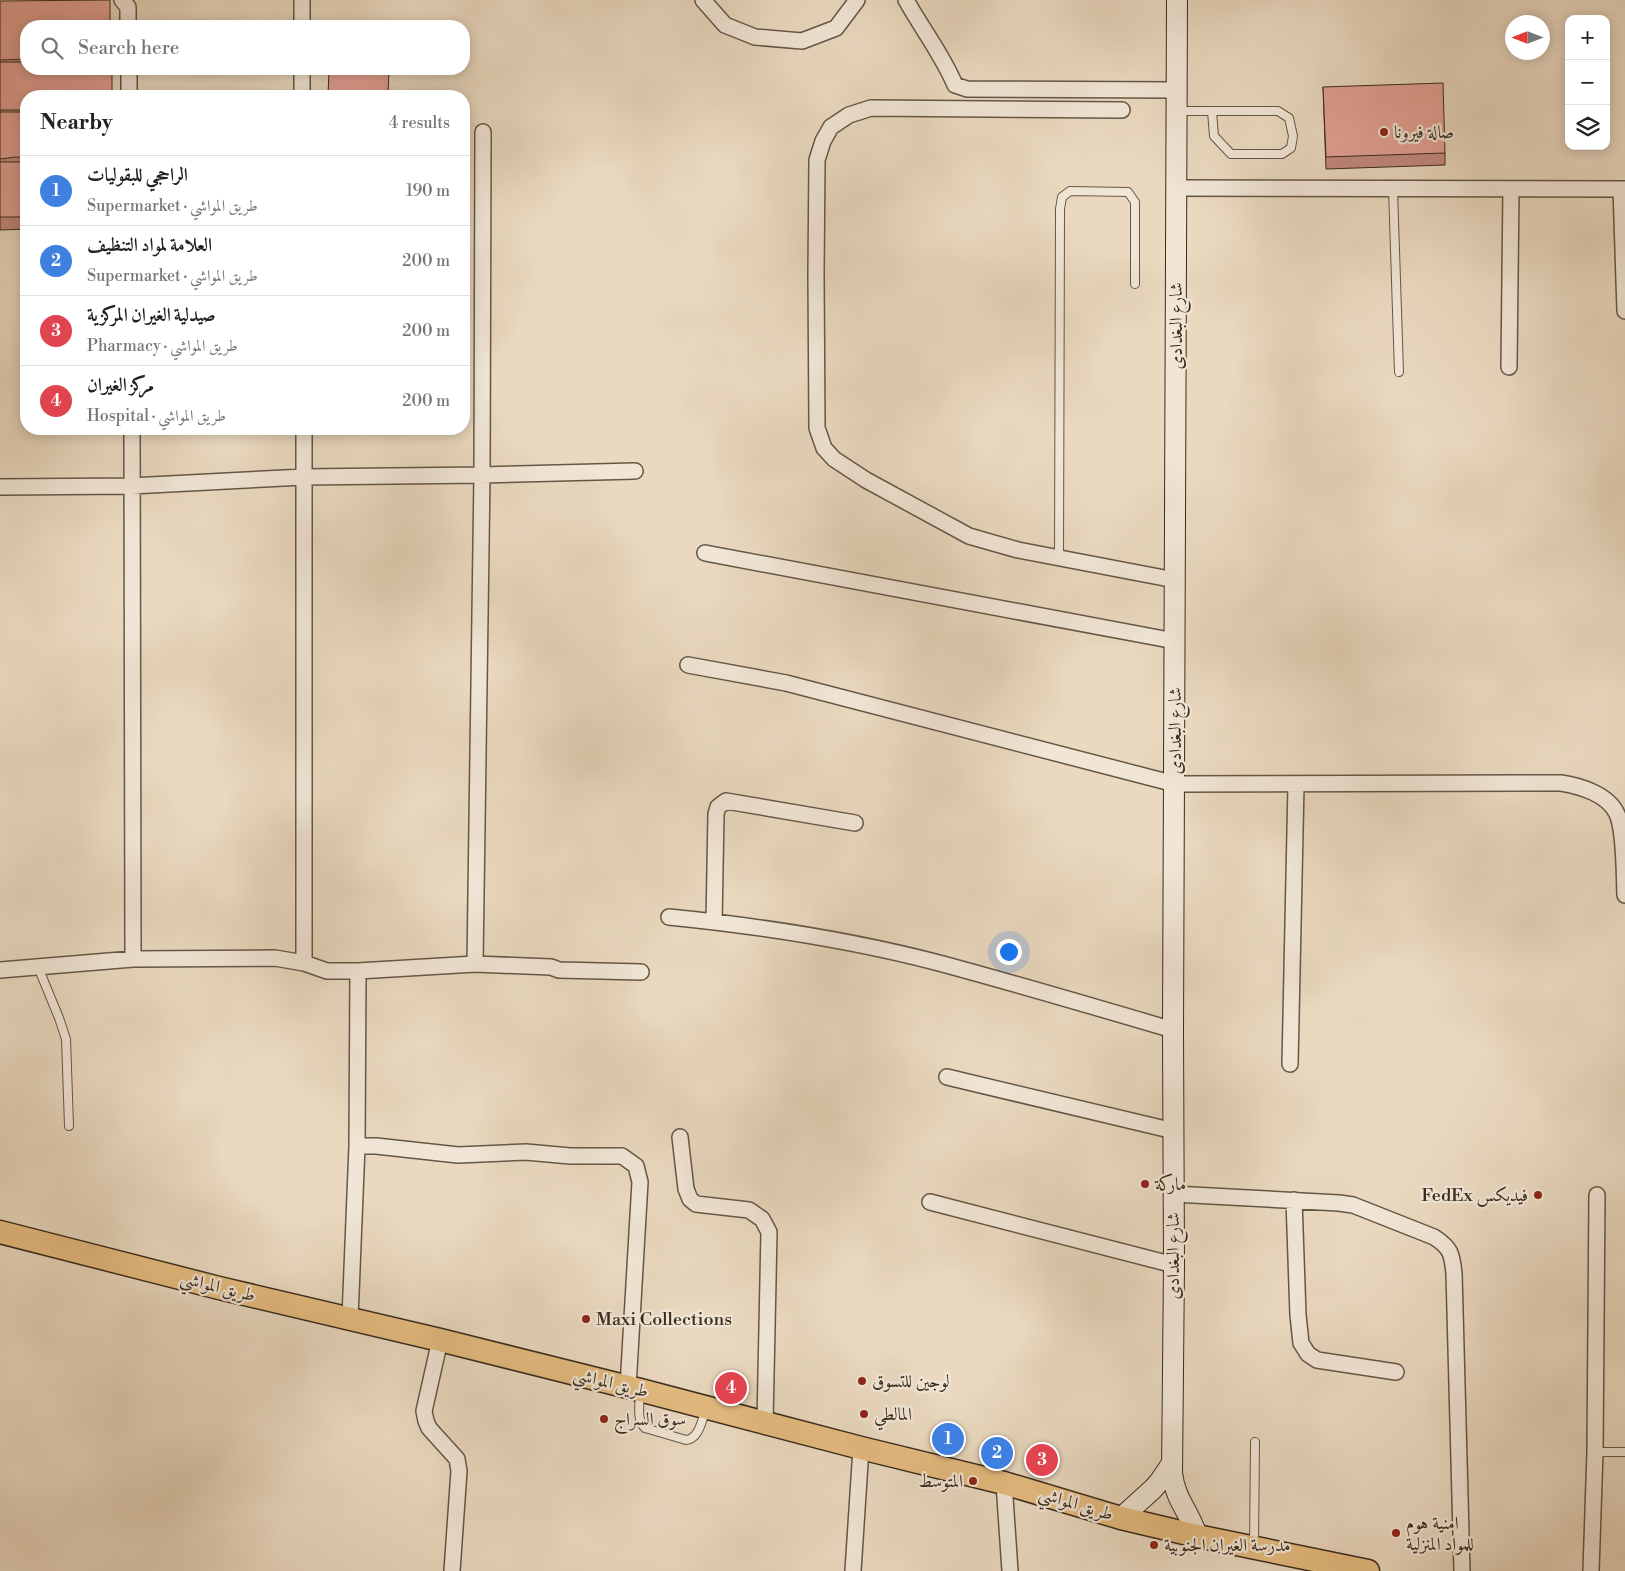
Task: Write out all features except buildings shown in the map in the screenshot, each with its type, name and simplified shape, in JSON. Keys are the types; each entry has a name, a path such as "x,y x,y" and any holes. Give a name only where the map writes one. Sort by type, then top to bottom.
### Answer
{"main road":[{"name":"طريق المواشي","path":"0,1232 219,1288 350,1318 634,1388 861,1448 1004,1483 1120,1518 1197,1536 1368,1571"}],"street":[{"path":"122,0 128,7 128,20"},
{"path":"302,0 302,20"},
{"path":"702,0 725,25 732,28 755,37 802,41 836,28 857,0"},
{"path":"906,0 949,69 955,84 967,89 1176,90"},
{"name":"شارع البغدادى","path":"1177,0 1172,1463 1173,1483 1176,1493 1191,1519 1197,1536"},
{"path":"129,75 130,90"},
{"path":"302,75 302,90"},
{"path":"1122,110 871,108 849,115 831,127 823,141 817,160 817,428 824,448 834,459 866,480 969,536 1059,559 1175,580"},
{"path":"475,964 482,475 483,132"},
{"path":"1176,188 1623,189 1625,311"},
{"path":"1509,367 1511,189"},
{"path":"132,435 132,959"},
{"path":"304,435 304,963"},
{"path":"0,487 131,486 304,477 635,471"},
{"path":"705,553 1175,641"},
{"path":"688,665 786,683 1175,784 1561,783 1577,786 1595,792 1617,813 1621,831 1625,896"},
{"path":"1290,1064 1296,785"},
{"path":"714,922 716,814 718,807 726,801 855,824"},
{"path":"669,917 821,938 937,963 1173,1030"},
{"path":"0,970 132,959 274,958 304,963 327,971 475,964 550,967 559,970 642,972"},
{"path":"350,1318 357,1146 358,971"},
{"path":"948,1077 1174,1131"},
{"path":"680,1137 686,1189 690,1199 696,1204 749,1210 762,1219 769,1232 765,1422"},
{"path":"357,1146 376,1146 458,1155 526,1152 570,1156 622,1156 636,1166 640,1182 634,1388"},
{"path":"1174,1194 1353,1205 1434,1237 1445,1244 1452,1256 1462,1571"},
{"path":"1591,1571 1595,1452 1597,1195"},
{"path":"1294,1200 1298,1315 1301,1343 1308,1354 1317,1360 1396,1372"},
{"path":"930,1202 1174,1264"},
{"path":"440,1340 424,1411 429,1428 457,1459 459,1471 452,1571"},
{"path":"853,1571 861,1448"},
{"path":"1120,1518 1153,1490 1172,1463"},
{"path":"1004,1483 1010,1571"}],"lane":[{"path":"1176,111 1212,111 1278,111 1289,118 1293,136 1290,148 1282,154 1231,154 1214,136 1212,111"},
{"path":"1393,188 1399,372"},
{"path":"1059,559 1060,209 1062,198 1070,191 1128,192 1135,202 1134,284"},
{"path":"38,968 66,1039 69,1126"},
{"path":"634,1388 640,1420 645,1428 686,1440 696,1436 706,1407"},
{"path":"1254,1548 1255,1442"},
{"path":"1595,1452 1625,1452"}],"place":[{"name":"صالة فيرونا","path":"1384,132"},
{"name":"ماركة","path":"1145,1184"},
{"name":"FedEx فيديكس","path":"1538,1195"},
{"name":"Maxi Collections","path":"586,1319"},
{"name":"لوجين للتسوق","path":"862,1381"},
{"name":"مركز الغيران","path":"731,1388"},
{"name":"المالطي","path":"864,1414"},
{"name":"سوق السراج","path":"604,1419"},
{"name":"الراحجي للبقوليات","path":"948,1439"},
{"name":"العلامة لمواد التنظيف","path":"997,1453"},
{"name":"صيدلية الغيران المركزية","path":"1042,1460"},
{"name":"المتوسط","path":"973,1481"},
{"name":"امنية هوم للمواد المنزلية","path":"1396,1533"},
{"name":"مدرسة الغيران الجنوبية","path":"1154,1545"}]}
